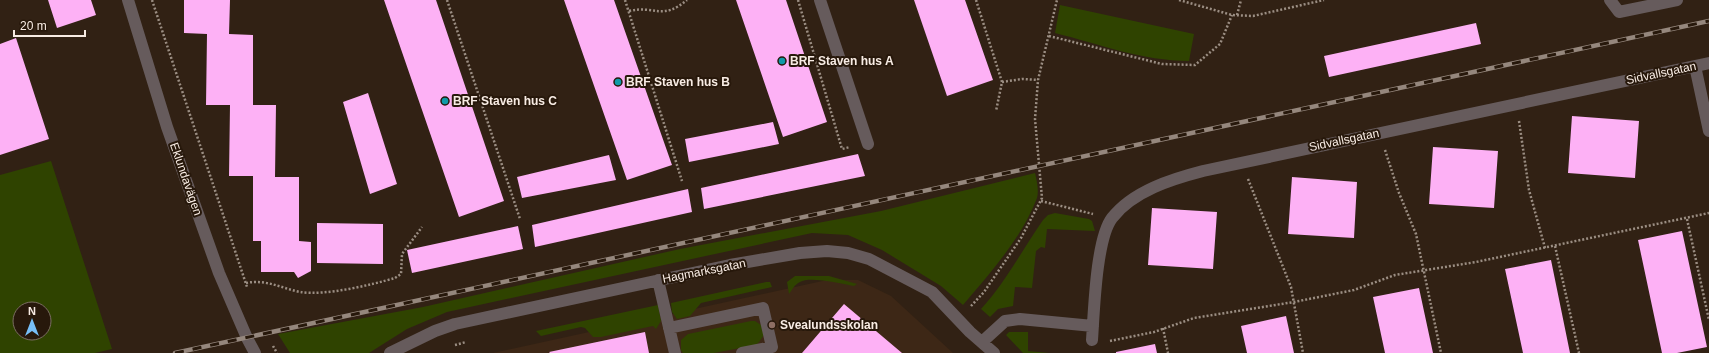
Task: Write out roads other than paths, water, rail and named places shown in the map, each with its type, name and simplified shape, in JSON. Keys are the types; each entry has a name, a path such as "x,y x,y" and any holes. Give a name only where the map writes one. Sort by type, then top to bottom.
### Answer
{"street":[{"name":"Eklundavägen","path":"128,0 168,126 219,273 255,353"},
{"path":"820,0 868,144"},
{"path":"1610,0 1619,12 1677,0"},
{"name":"Sidvallsgatan","path":"1092,340 1099,264 1105,230 1112,219 1130,203 1153,188 1169,180 1242,162 1709,63"},
{"path":"1695,66 1709,131"},
{"name":"Hagmarksgatan","path":"390,353 435,331 455,324 730,265 800,253 827,251 848,253 869,259 932,292 994,353"},
{"path":"658,280 675,353"},
{"path":"669,328 763,308 772,347 742,353"},
{"path":"982,342 1005,321 1020,318 1093,326"}],"railway":[{"path":"175,353 1709,21"}],"place":[{"name":"BRF Staven hus A","path":"782,61"},
{"name":"BRF Staven hus B","path":"618,82"},
{"name":"BRF Staven hus C","path":"445,101"},
{"name":"Svealundsskolan","path":"772,325"}]}
